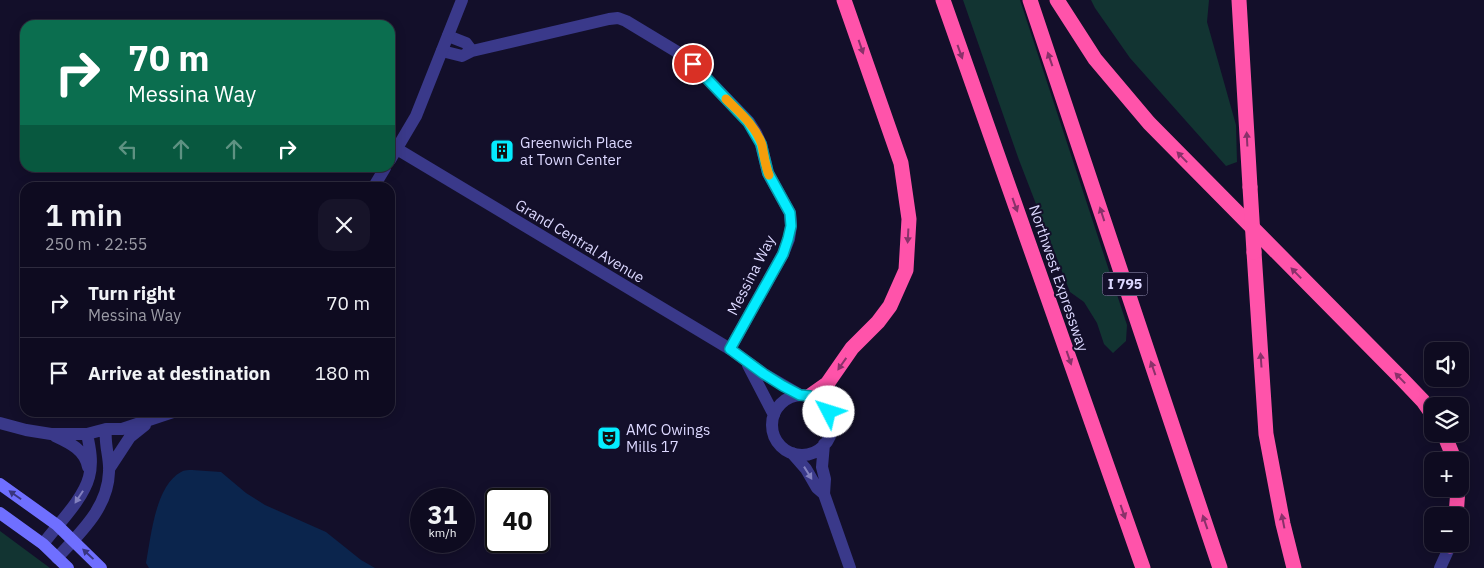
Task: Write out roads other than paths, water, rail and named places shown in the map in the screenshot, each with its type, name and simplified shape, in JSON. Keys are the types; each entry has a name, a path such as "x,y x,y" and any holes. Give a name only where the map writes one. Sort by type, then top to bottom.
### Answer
{"highway":[{"path":"805,395 827,384 852,348 878,322 890,306 906,270 909,219 901,163 844,0"},
{"name":"I 795","path":"1030,0 1220,568"},
{"path":"1057,0 1095,59 1149,123 1424,402"},
{"path":"1239,0 1266,434 1283,524 1294,568"},
{"name":"Northwest Expressway","path":"943,2 1143,568"}],"main road":[{"path":"0,484 57,526 101,568"},
{"path":"0,513 43,544 68,568"}],"street":[{"path":"395,152 416,116 462,0"},
{"name":"Messina Way","path":"442,50 462,56 472,51 611,18 618,18 684,56 748,122 761,144 768,173 790,213 791,226 783,254 730,349"},
{"path":"448,36 466,43 472,51"},
{"name":"Grand Central Avenue","path":"397,149 730,349 776,382 818,399 829,412 832,421 832,432 824,444 822,466 825,479 824,494 850,568"},
{"name":"Grand Central Avenue","path":"746,361 774,415 773,430 776,440 783,448 792,453 806,469 817,488 824,494"},
{"path":"774,415 782,403 790,397 805,395"},
{"path":"0,423 51,434 87,434 106,429 122,429 160,417"},
{"path":"109,469 130,437 148,422"},
{"path":"58,558 88,524 100,507 106,492 109,469 105,443 106,429"},
{"path":"51,434 80,451 87,464 89,478"},
{"path":"43,544 80,495 89,478 91,466 87,434"},
{"path":"792,453 812,453 824,444"},
{"path":"1440,568 1447,552"}],"water":[{"path":"182,471 221,472 246,493 265,505 326,532 361,560 375,568 149,568 146,563 152,526 165,488"}],"place":[{"name":"Greenwich Place at Town Center","path":"502,151"},
{"name":"AMC Owings Mills 17","path":"609,438"}]}
